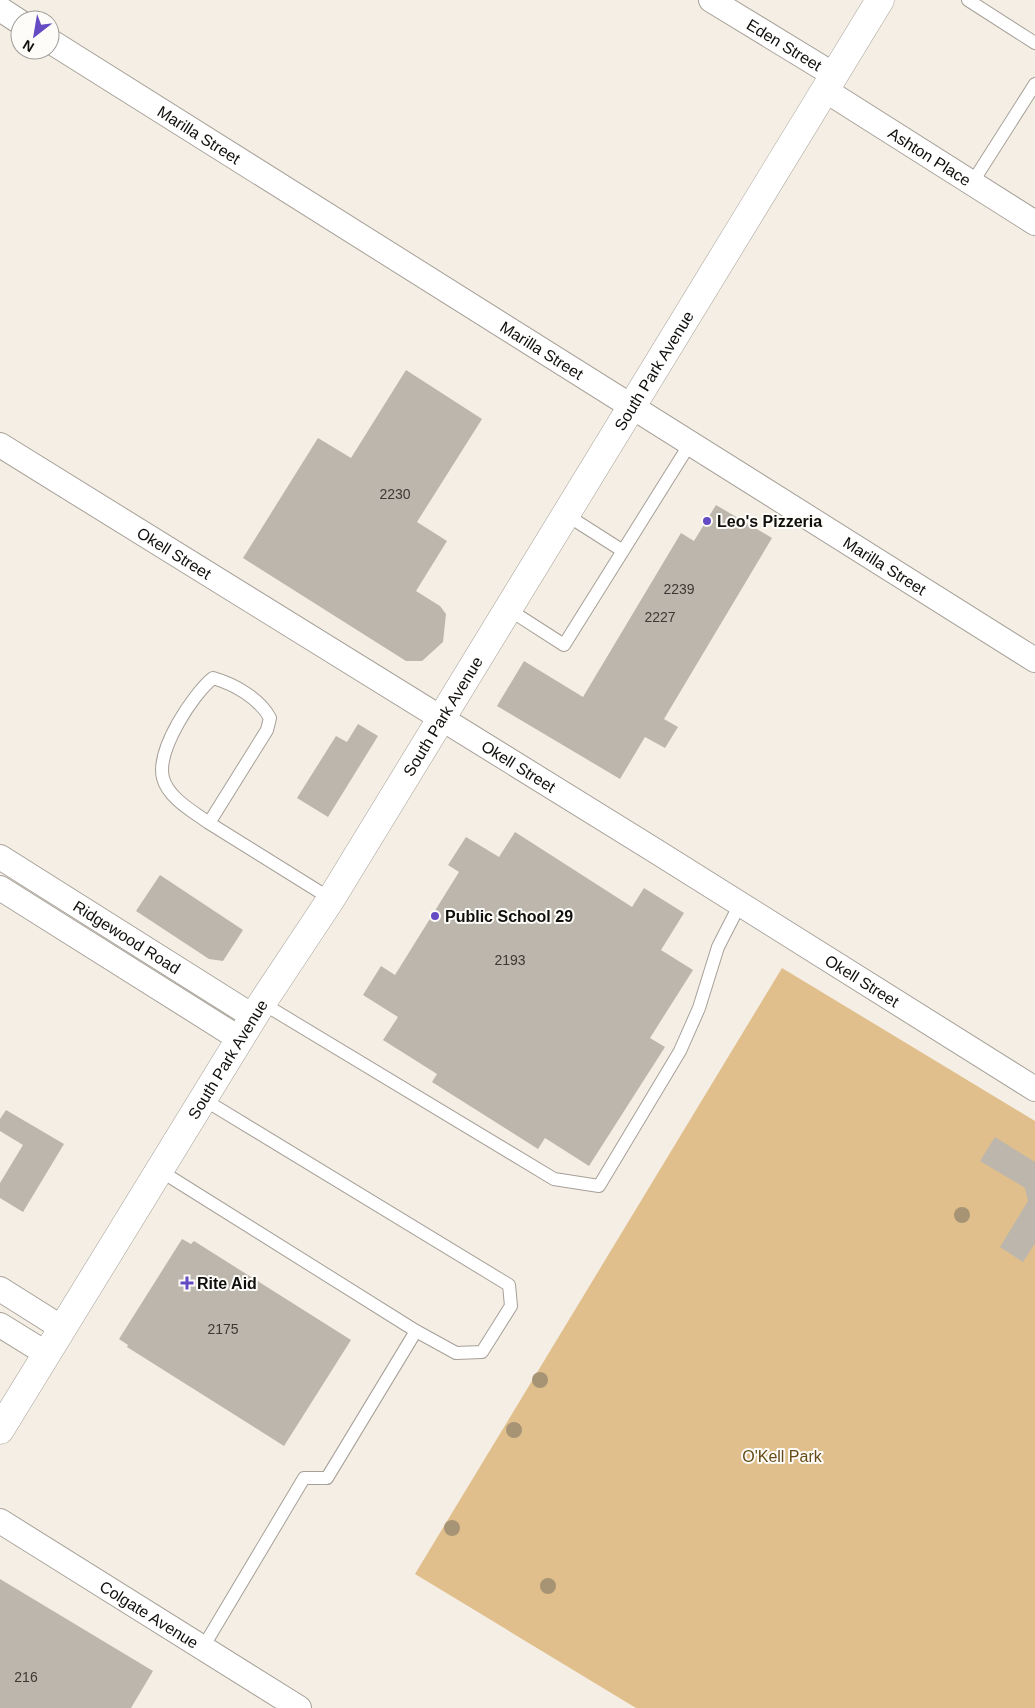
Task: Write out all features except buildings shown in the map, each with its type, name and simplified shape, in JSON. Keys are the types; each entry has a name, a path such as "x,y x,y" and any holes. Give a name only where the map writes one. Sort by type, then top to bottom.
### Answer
{"main road":[{"name":"South Park Avenue","path":"0,1430 252,1019 331,899 880,0"}],"street":[{"name":"Eden Street","path":"711,0 829,82"},
{"name":"Marilla Street","path":"60,46 1035,660"},
{"name":"Ashton Place","path":"829,82 972,183 1035,223"},
{"name":"Okell Street","path":"0,445 1035,1089"},
{"name":"Ridgewood Road","path":"0,857 252,1019"},
{"name":"Ridgewood Road","path":"0,888 252,1019"},
{"path":"0,1289 62,1328"},
{"path":"0,1325 46,1354"},
{"name":"Colgate Avenue","path":"0,1521 298,1708"}],"lane":[{"path":"968,0 1035,43"},
{"path":"972,183 1035,84"},
{"path":"508,609 564,645 690,442"},
{"path":"565,514 622,551"},
{"path":"209,822 266,730 270,718 263,706 226,682 213,678 203,686 168,742 163,778 173,795 209,822 331,899"},
{"path":"252,1019 554,1179 599,1186 680,1050 699,1008 709,969 718,947 740,904"},
{"path":"159,1170 416,1331 456,1353 482,1352 511,1306 509,1285 203,1099"},
{"path":"202,1649 304,1478 327,1478 416,1331"}],"green space":[{"name":"O'Kell Park","path":"782,968 1035,1121 1035,1708 636,1708 415,1574"}],"place":[{"name":"Leo's Pizzeria","path":"707,521"},
{"name":"Public School 29","path":"435,916"},
{"name":"Rite Aid","path":"187,1283"}]}
